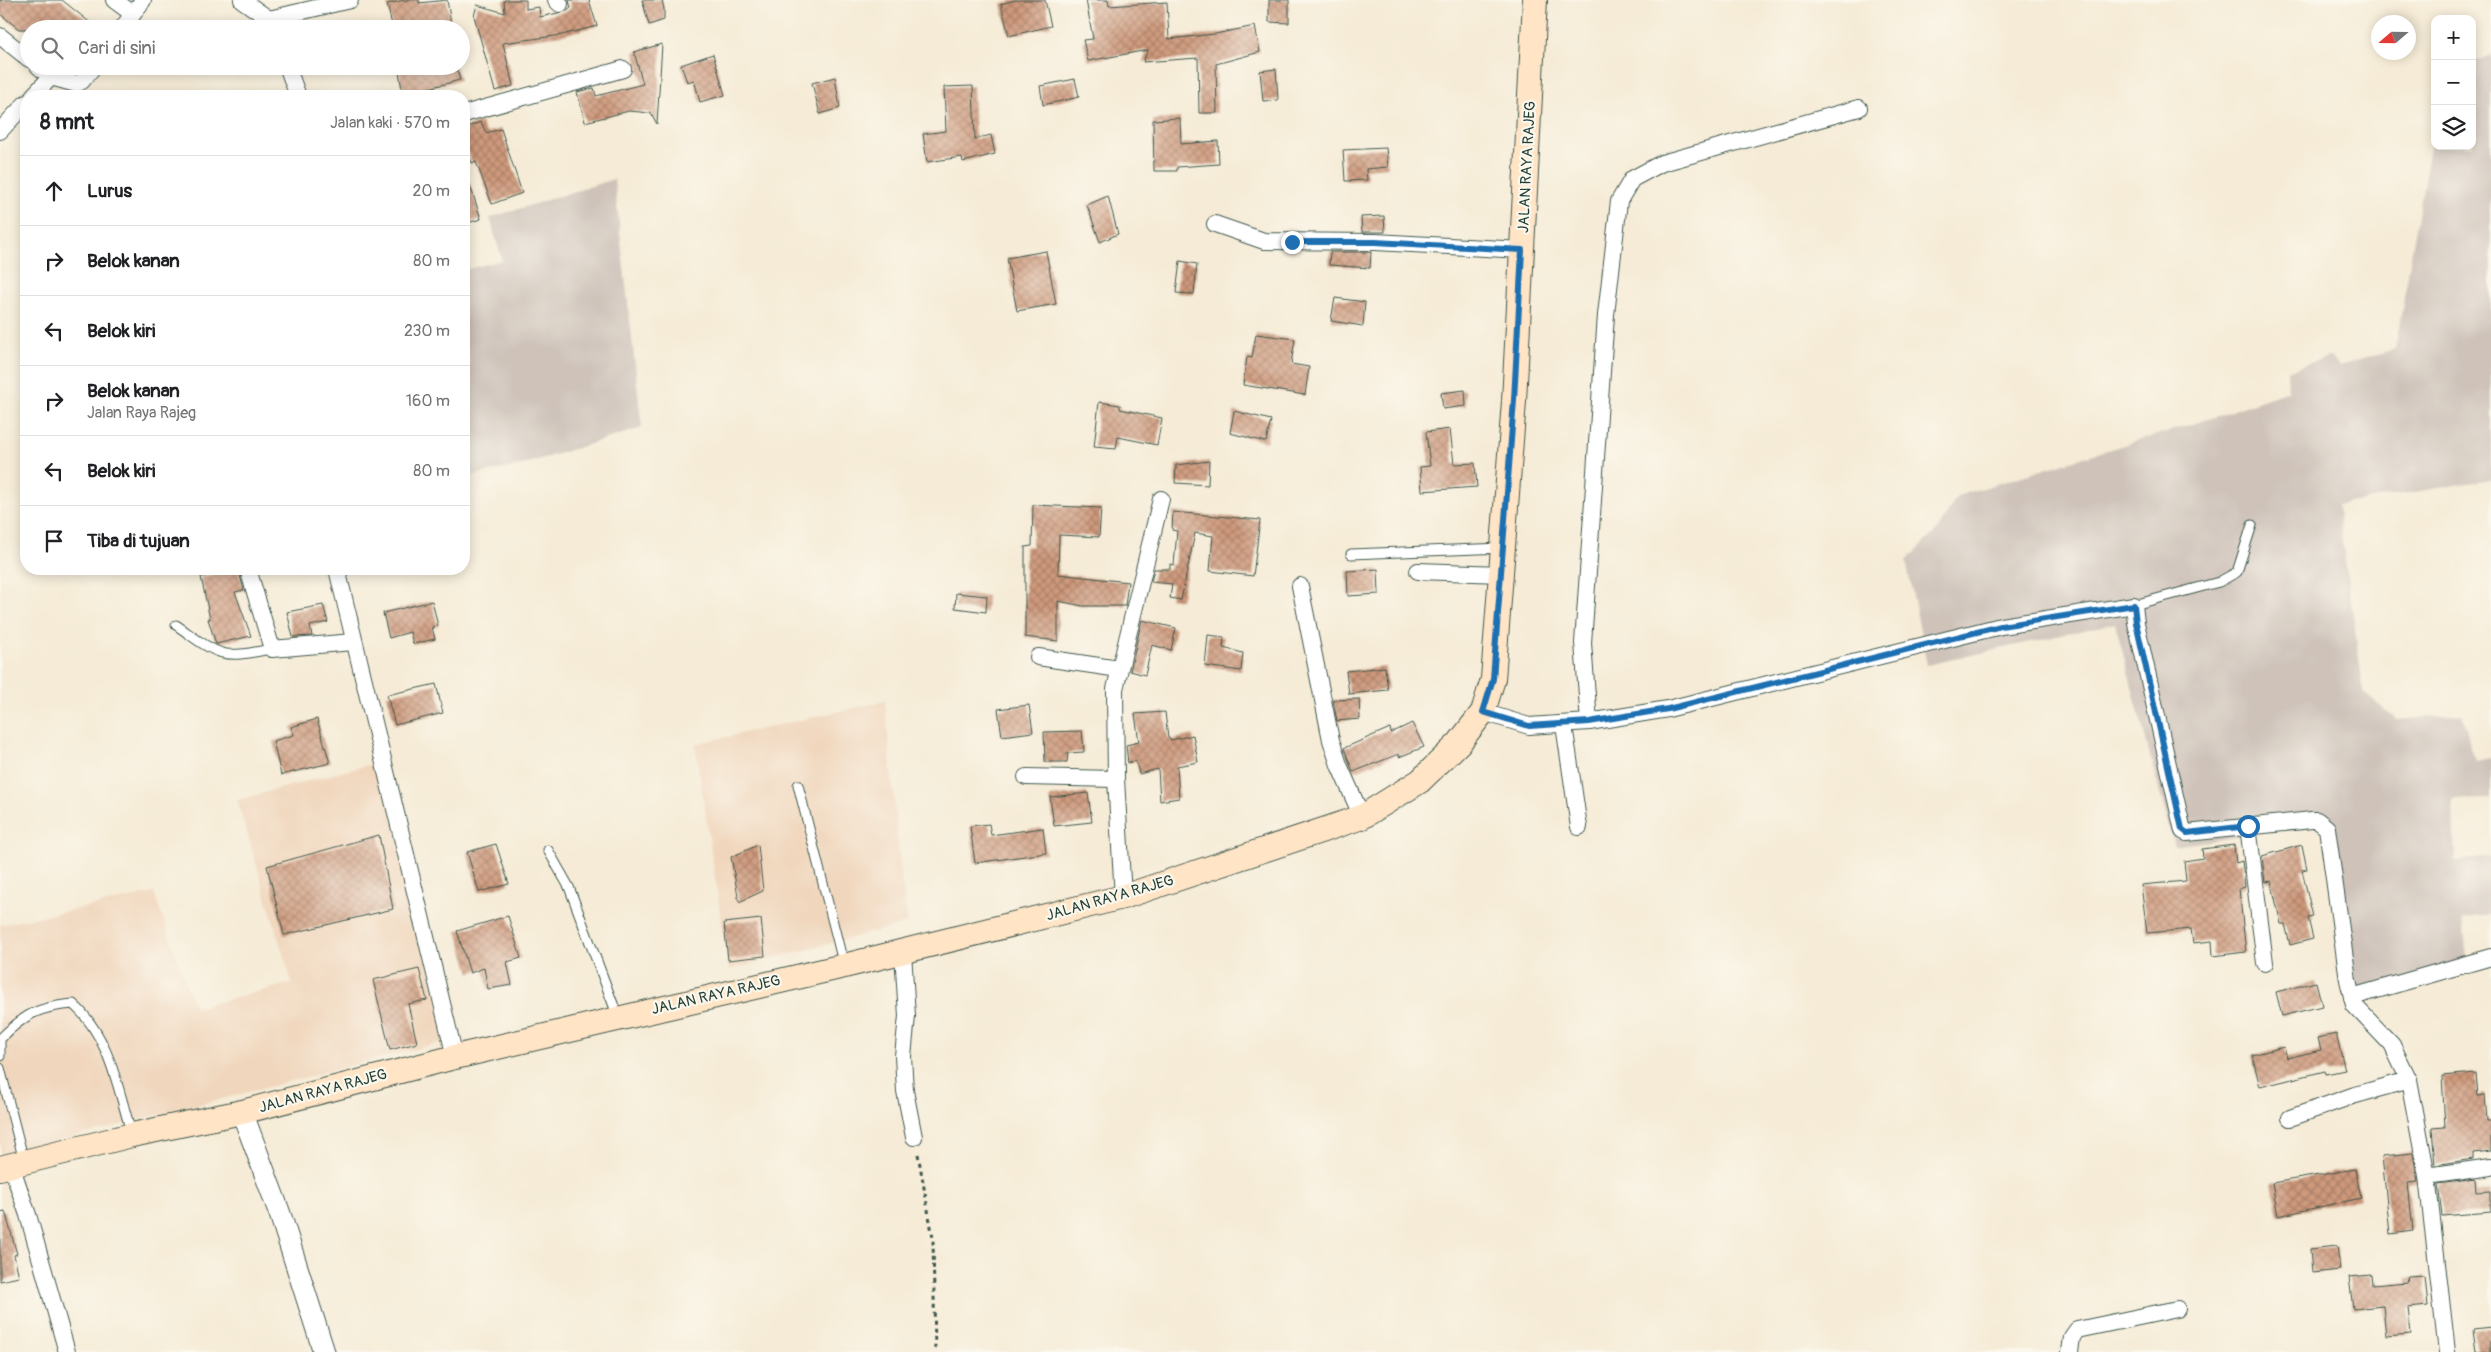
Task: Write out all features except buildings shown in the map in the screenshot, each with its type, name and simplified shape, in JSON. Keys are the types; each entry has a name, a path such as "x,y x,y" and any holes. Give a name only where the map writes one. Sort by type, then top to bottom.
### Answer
{"main road":[{"name":"JALAN RAYA RAJEG","path":"12,1165 132,1135 242,1112 618,1017 903,952 1123,897 1362,817 1420,781 1459,743 1483,712 1493,679 1522,250 1535,0"}],"street":[{"path":"114,0 133,14"},
{"path":"129,20 144,0"},
{"path":"242,0 266,20"},
{"path":"284,20 350,0"},
{"path":"0,36 20,52"},
{"path":"470,112 623,70"},
{"path":"38,90 50,77 76,84 82,81 87,75"},
{"path":"290,75 296,90"},
{"path":"1589,722 1583,643 1606,315 1619,201 1632,179 1662,163 1859,108"},
{"path":"0,131 20,109"},
{"path":"1215,224 1264,241 1375,242 1522,250"},
{"path":"1123,897 1116,778 1115,689 1161,498"},
{"path":"1418,571 1501,574"},
{"path":"250,575 272,649 353,642"},
{"path":"338,575 455,1057"},
{"path":"1300,586 1331,740 1362,817"},
{"path":"1483,712 1529,726 1589,722 1668,709 2001,626 2134,605 2136,623 2182,829 2187,833 2312,820 2317,820 2327,828 2352,997 2360,1013 2392,1045 2409,1080 2427,1176 2447,1352"},
{"path":"1038,657 1119,669"},
{"path":"1564,725 1579,827"},
{"path":"1026,777 1116,778"},
{"path":"2248,826 2265,963"},
{"path":"903,952 907,1016 903,1056 905,1091 914,1137"},
{"path":"2352,997 2491,957"},
{"path":"2290,1118 2352,1096 2409,1080"},
{"path":"242,1112 280,1214 324,1352"},
{"path":"12,1165 67,1352"},
{"path":"2427,1176 2491,1167"},
{"path":"2070,1352 2072,1338 2077,1330 2177,1309"}],"lane":[{"path":"2134,605 2219,582 2237,572 2252,525"},
{"path":"1351,554 1503,548"},
{"path":"176,625 222,653 237,654 272,649"},
{"path":"798,785 844,966"},
{"path":"548,850 569,888 618,1017"},
{"path":"0,1056 0,1039 20,1019 48,1006 73,1004 84,1014 102,1039 132,1135"},
{"path":"0,1068 12,1165"}],"path":[{"path":"914,1137 934,1238 935,1352"}],"shaded area":[{"path":"2491,55 2491,479 2337,505 2364,693 2397,720 2462,714 2475,761 2491,758 2491,799 2453,800 2455,861 2491,857 2491,914 2463,919 2468,968 2359,999 2331,823 2174,846 2115,623 1927,665 1906,561 1939,528 1957,496 2209,419 2288,391 2287,371 2331,356 2340,366 2395,349 2431,141 2431,150 2476,150 2476,61"},
{"path":"614,179 642,428 515,467 470,476 470,268 502,260 490,218"},
{"path":"885,701 901,876 908,923 729,970 695,744"},
{"path":"379,762 447,1041 0,1156 0,925 154,893 195,1008 292,983 237,800"}],"route":[{"path":"1292,242 1375,242 1522,250 1514,400 1493,679 1483,712 1529,726 1589,722 1668,709 2001,626 2113,610 2134,605 2136,623 2183,831 2187,833 2248,826"}]}
